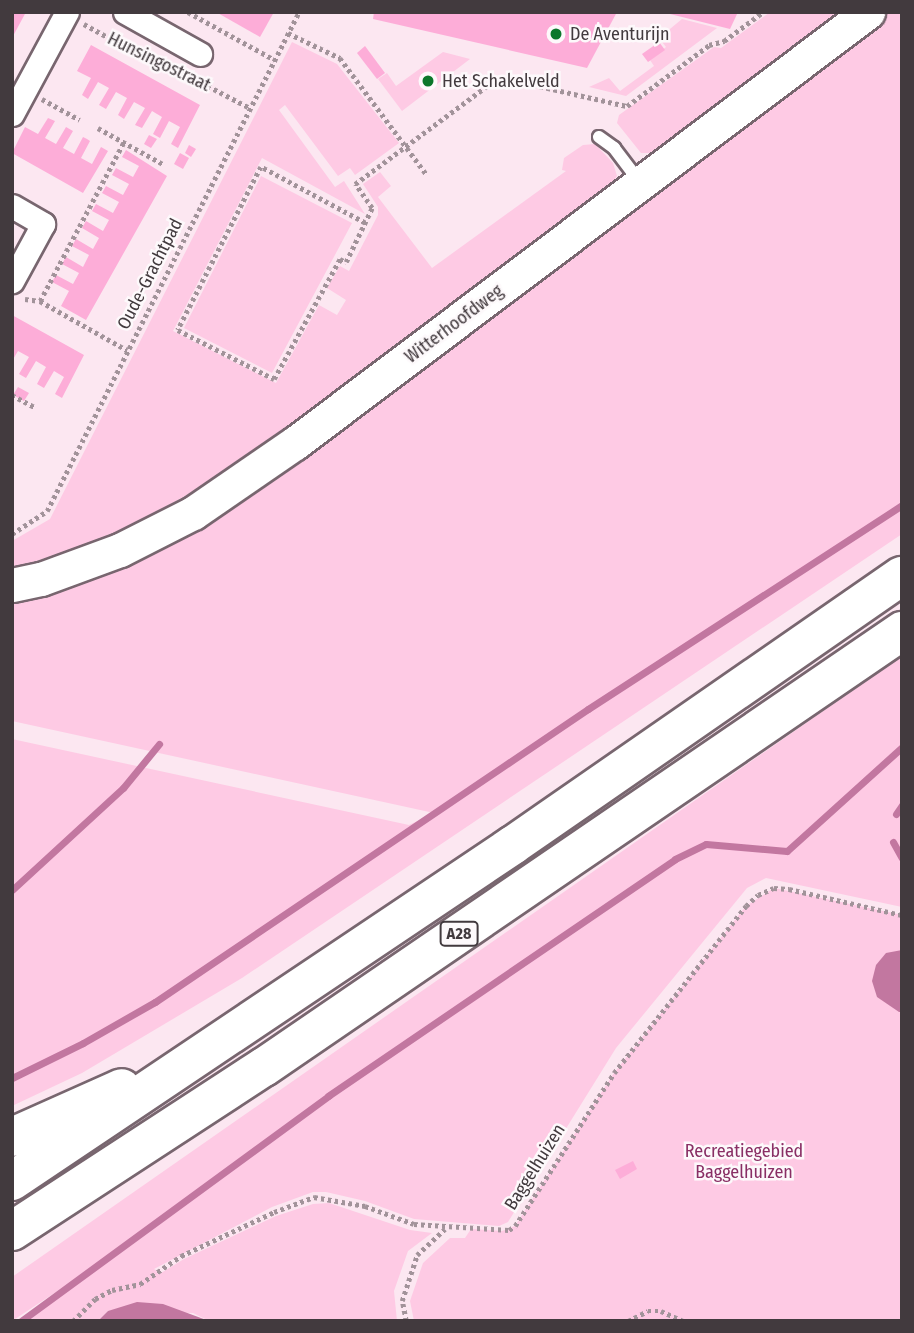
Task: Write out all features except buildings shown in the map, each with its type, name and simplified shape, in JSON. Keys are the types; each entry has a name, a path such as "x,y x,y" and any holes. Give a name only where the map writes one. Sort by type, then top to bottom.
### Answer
{"highway":[{"name":"A28","path":"12,1181 191,1062 902,576"},
{"name":"A28","path":"12,1231 264,1067 902,631"},
{"name":"A28","path":"12,1137 87,1102 191,1062"}],"street":[{"name":"Hunsingostraat","path":"125,12 200,54"},
{"name":"Witterhoofdweg","path":"12,585 41,579 120,550 193,513 295,443 868,12"},
{"path":"12,114 67,14"},
{"path":"12,206 43,224 15,289"}],"lane":[{"path":"599,137 614,148 641,184"}],"path":[{"path":"188,12 275,60"},
{"name":"Oude-Grachtpad","path":"12,534 39,519 47,511 299,12"},
{"path":"365,223 261,167 178,330 274,379 340,259 346,262 365,223 372,208 355,184 499,77 627,106 709,45 724,41 763,12"},
{"name":"Hunsingostraat","path":"67,14 160,66 168,64 250,108"},
{"path":"288,33 340,58 427,175"},
{"path":"25,91 80,120"},
{"path":"98,128 163,164"},
{"path":"40,300 124,142"},
{"path":"15,289 40,300 127,349"},
{"path":"12,395 34,407"},
{"name":"Baggelhuizen","path":"73,1321 95,1299 112,1290 140,1284 181,1256 274,1212 314,1197 365,1206 415,1224 502,1231 515,1226 614,1073 746,905 758,895 774,888 789,889 902,915"},
{"path":"406,1321 402,1301 417,1255 445,1228"},
{"path":"628,1321 648,1311 660,1311 683,1321"}],"green space":[{"path":"770,12 840,12 650,153 641,153 617,123 619,115 714,47 721,48"},
{"path":"890,12 902,12 902,534 242,978 82,1073 12,1106 12,739 409,825 434,813 12,721 12,597 296,457"},
{"path":"682,19 717,28 626,96 589,87 609,78 620,91 654,66 650,60 666,47 659,38"},
{"path":"292,42 337,64 399,143 355,175 350,168 338,176 285,105 279,110 335,187 344,181 365,214 262,158 173,331 276,383 319,305 337,315 346,300 327,288 340,266 349,271 378,215 378,207 363,184 380,172 391,186 378,197 432,268 566,171 562,170 564,158 583,145 595,144 613,163 617,176 612,184 222,475 150,516 94,542 12,569 12,541 50,519"},
{"path":"443,52 470,59 402,111 378,79 387,73 396,86"},
{"path":"261,176 352,223 272,373 184,328"},
{"path":"902,656 902,907 766,878 747,888 616,1048 508,1222 499,1226 414,1219 365,1201 326,1192 313,1192 272,1207 154,1269 161,1273 184,1259 276,1216 313,1204 329,1203 410,1230 432,1233 408,1251 394,1291 397,1321 209,1321 193,1313 108,1311 98,1321 28,1321 100,1263 12,1321 12,1277"},
{"name":"Recreatiegebied Baggelhuizen","path":"774,888 902,915 902,1321 414,1321 410,1301 423,1263 450,1238 465,1238 471,1229 502,1231 515,1226 614,1073 746,906"}],"shaded area":[{"path":"902,950 902,1012 899,1012 877,997 872,981 876,965 886,953"},
{"path":"137,1302 163,1304 209,1321 98,1321 108,1311"}],"waterway":[{"path":"12,1078 83,1043 155,1002 588,709 902,505"},
{"path":"12,890 123,788 159,744"},
{"path":"21,1321 328,1096 675,859 706,844 787,851 902,747"},
{"path":"896,814 902,805"},
{"path":"893,842 902,858"}],"place":[{"name":"De Aventurijn","path":"556,34"},
{"name":"Het Schakelveld","path":"428,81"}]}
